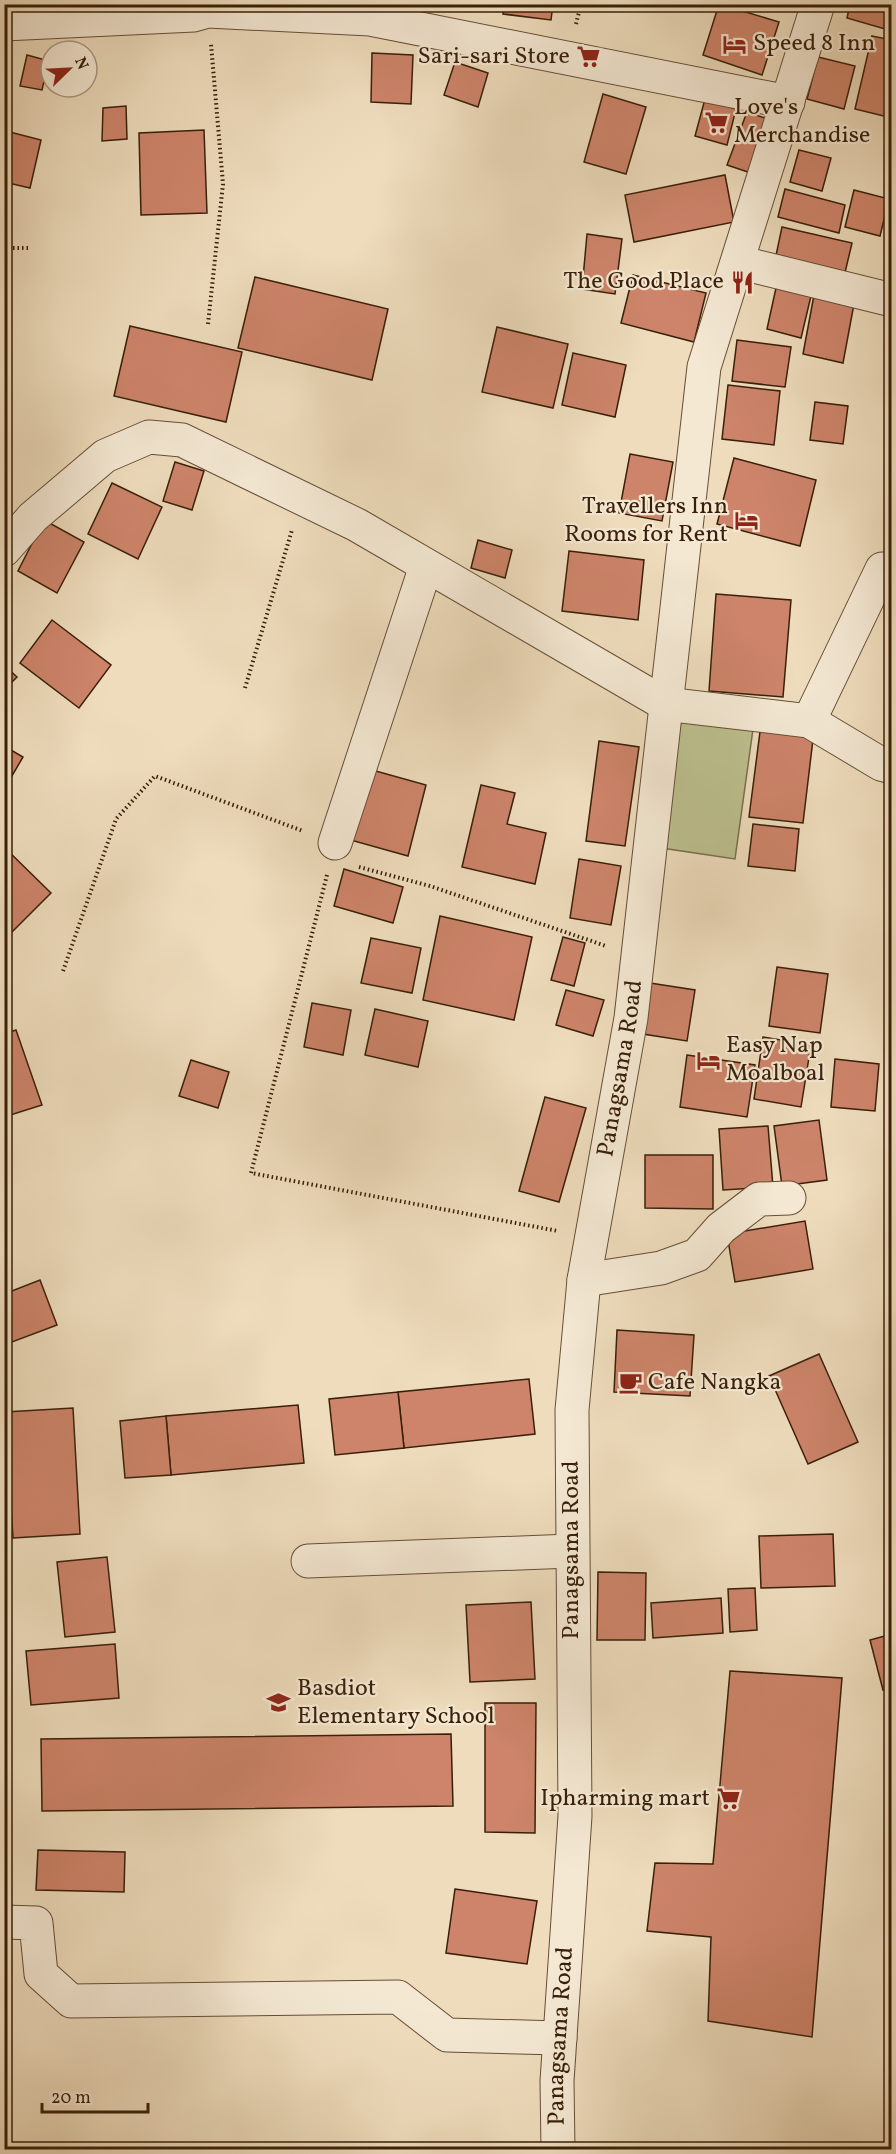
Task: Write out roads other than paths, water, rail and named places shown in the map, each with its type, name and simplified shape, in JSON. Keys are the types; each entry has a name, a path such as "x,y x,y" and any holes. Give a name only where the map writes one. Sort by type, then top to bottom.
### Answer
{"street":[{"name":"Panagsama Road","path":"558,2150 560,2038 575,1816 571,1551 572,1410 584,1280 631,1018 705,367 818,4"},
{"path":"4,24 194,15 208,11 370,19 788,102"},
{"path":"738,261 891,300"},
{"path":"4,550 33,517 105,456 149,437 182,440 357,525 665,704 809,721 881,764 891,767"},
{"path":"333,851 426,566"},
{"path":"809,721 882,569"},
{"path":"584,1280 661,1268 697,1255 721,1228 759,1199 789,1198"},
{"path":"308,1561 571,1551"},
{"path":"4,1922 36,1923 41,1974 71,2001 398,1997 447,2035 560,2038"}],"place":[{"name":"Speed 8 Inn","path":"735,44"},
{"name":"Sari-sari Store","path":"588,57"},
{"name":"Love's Merchandise","path":"716,122"},
{"name":"The Good Place","path":"742,282"},
{"name":"Travellers Inn Rooms for Rent","path":"746,521"},
{"name":"Easy Nap Moalboal","path":"708,1060"},
{"name":"Cafe Nangka","path":"630,1383"},
{"name":"Basdiot Elementary School","path":"279,1703"},
{"name":"Ipharming mart","path":"728,1799"}]}
